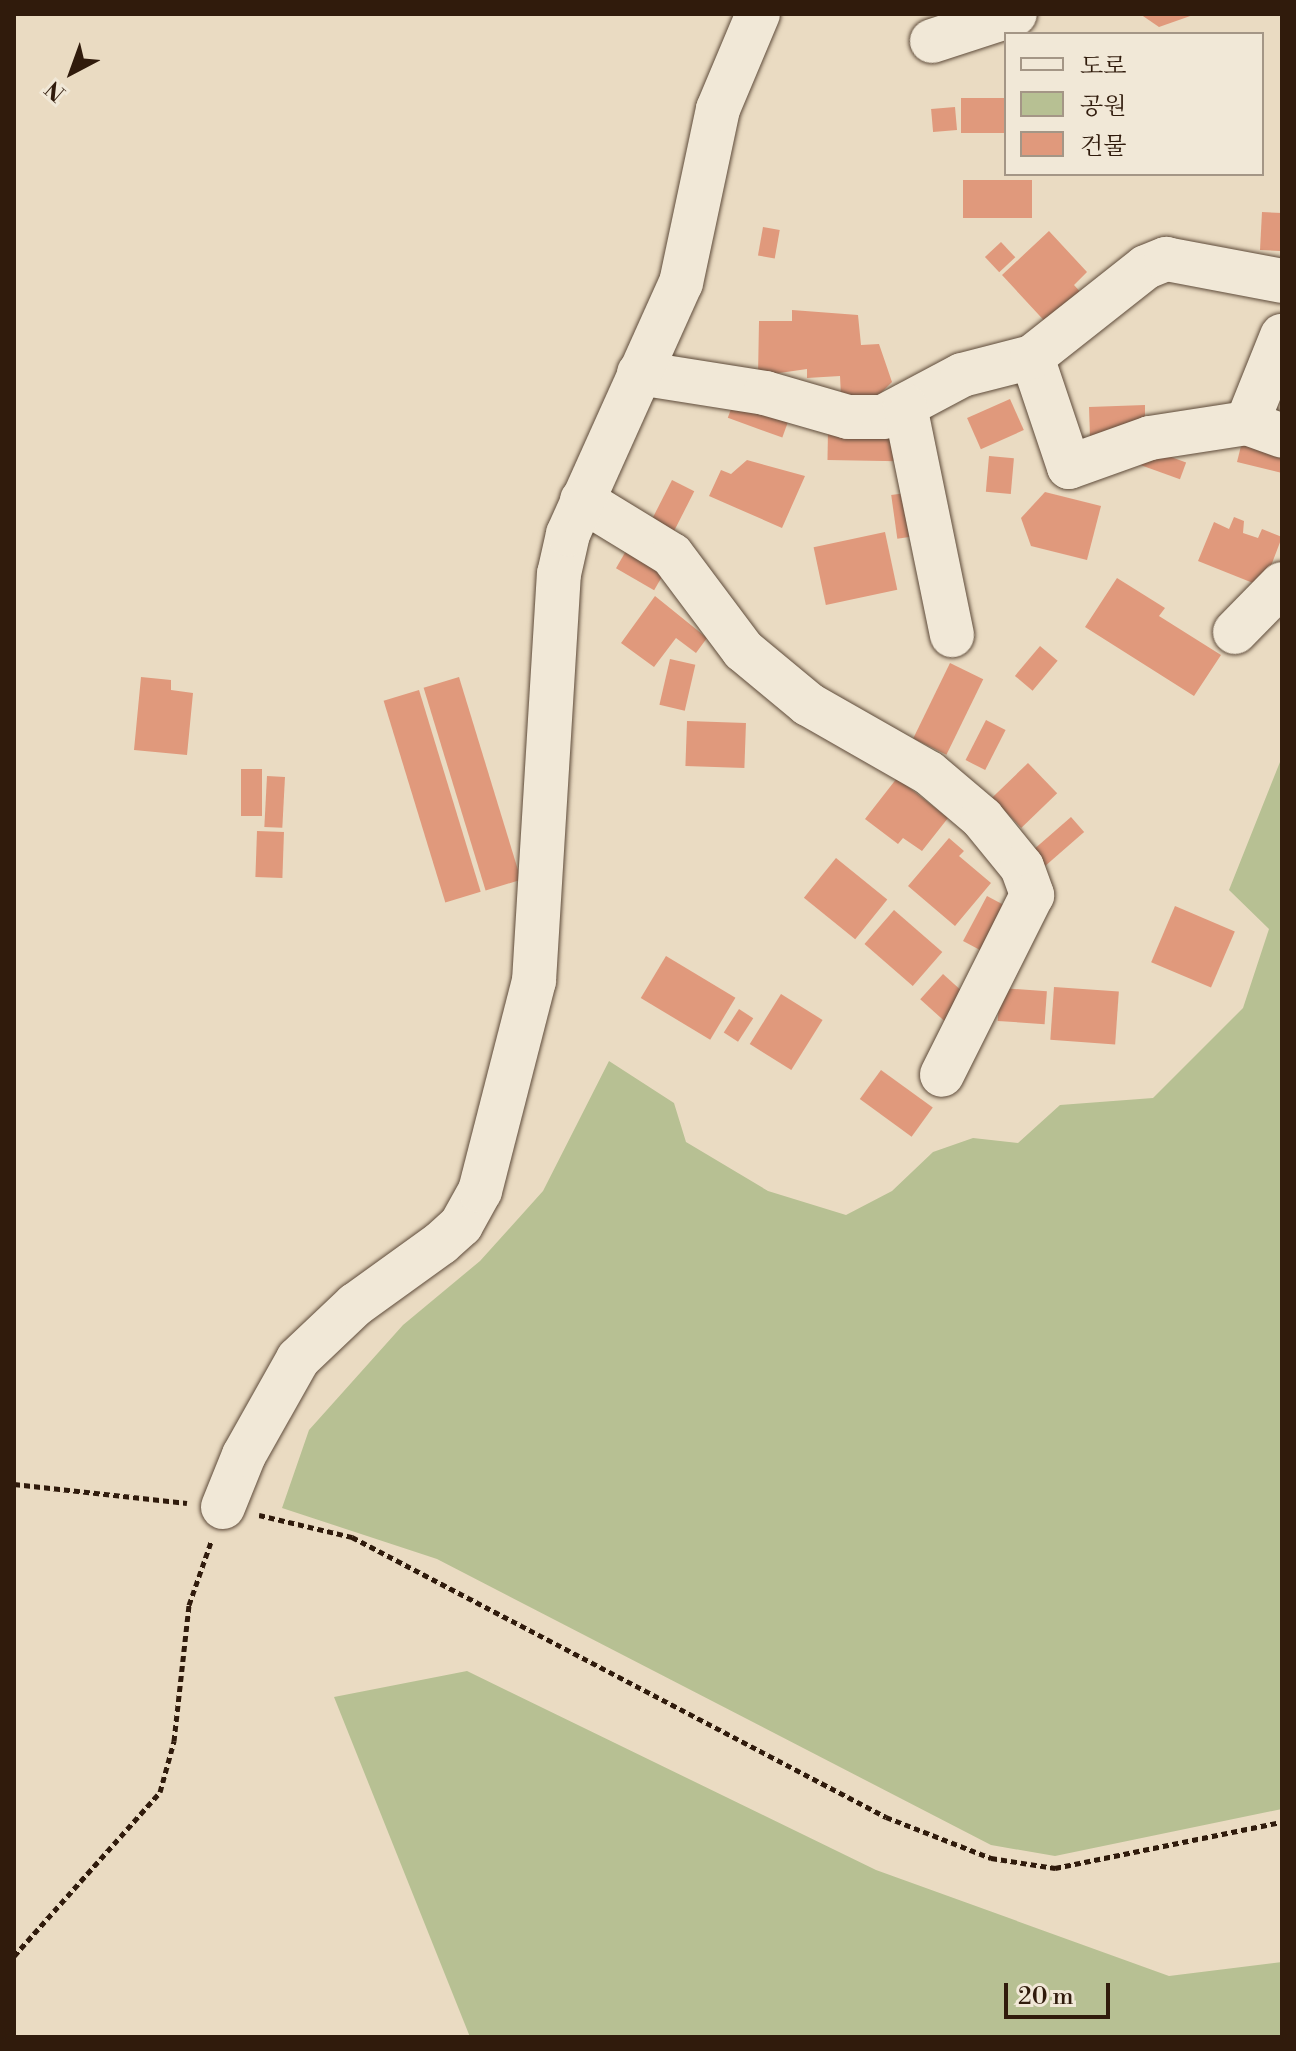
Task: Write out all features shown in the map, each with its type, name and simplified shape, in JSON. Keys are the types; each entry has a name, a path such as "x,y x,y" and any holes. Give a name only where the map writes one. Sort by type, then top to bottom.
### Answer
{"street":[{"path":"223,1507 244,1455 298,1359 344,1314 461,1225 480,1191 534,981 559,574 582,500 681,283 718,109 758,14"},
{"path":"932,41 1015,14"},
{"path":"639,373 765,393 848,417 883,417 962,375 1032,357 1146,267 1166,259 1282,281"},
{"path":"1032,357 1069,467 1150,438 1265,430 1282,336"},
{"path":"905,406 952,635"},
{"path":"582,500 672,555 743,650 808,704 929,773 982,818 1022,867 1032,895 942,1075"},
{"path":"1235,632 1282,584"}],"path":[{"path":"14,1484 223,1507 352,1537 886,1817 991,1858 1055,1868 1282,1822"},
{"path":"14,1956 160,1792 174,1741 189,1605 223,1507"}],"green space":[{"path":"1282,757 1282,1809 1055,1856 991,1845 437,1559 282,1508 309,1430 403,1325 480,1261 543,1191 609,1061 674,1103 686,1142 768,1191 846,1215 892,1191 933,1152 973,1138 1018,1143 1060,1105 1153,1098 1243,1008 1269,929 1229,890"},
{"path":"467,1671 876,1870 1169,1976 1282,1962 1282,2037 470,2037 334,1697"}],"building":[{"path":"1140,14 1196,14 1159,27"},
{"path":"961,98 1004,98 1004,133 961,133"},
{"path":"955,107 957,130 933,132 931,109"},
{"path":"963,180 1032,180 1032,218 963,218"},
{"path":"1262,212 1282,213 1280,251 1260,250"},
{"path":"763,227 780,230 775,259 758,256"},
{"path":"1049,231 1087,272 1074,285 1085,297 1051,328 1002,275"},
{"path":"1001,242 1015,257 999,272 985,257"},
{"path":"792,310 858,315 861,345 879,344 892,382 875,399 841,396 840,376 807,378 807,369 758,376 759,321 792,321"},
{"path":"735,398 790,418 782,438 728,418"},
{"path":"1010,399 1024,430 981,449 967,418"},
{"path":"1145,405 1145,426 1090,437 1089,407"},
{"path":"828,431 899,432 898,461 827,460"},
{"path":"1243,438 1282,448 1282,473 1237,462"},
{"path":"1141,446 1186,462 1180,479 1135,463"},
{"path":"989,456 1014,458 1011,494 986,492"},
{"path":"747,460 805,476 782,528 709,496 721,470 731,474"},
{"path":"672,480 694,491 670,539 648,527"},
{"path":"913,492 919,536 897,539 891,495"},
{"path":"1045,492 1101,506 1087,560 1031,546 1021,518"},
{"path":"1234,517 1244,521 1243,533 1258,538 1262,529 1282,537 1263,587 1198,561 1214,522 1229,529"},
{"path":"885,532 897,590 826,605 814,547"},
{"path":"630,544 668,566 654,590 616,568"},
{"path":"1117,578 1165,608 1159,616 1221,655 1194,696 1085,627"},
{"path":"655,596 707,638 696,653 676,638 654,667 621,643"},
{"path":"1040,646 1058,661 1033,691 1015,676"},
{"path":"670,659 695,665 685,711 659,705"},
{"path":"950,663 983,679 946,755 913,738"},
{"path":"141,677 171,680 171,690 193,693 187,755 134,750"},
{"path":"459,677 521,880 486,891 424,688"},
{"path":"419,690 481,892 445,903 384,701"},
{"path":"986,720 1006,730 985,770 966,760"},
{"path":"687,721 746,723 744,768 685,766"},
{"path":"1028,763 1057,793 1021,828 992,798"},
{"path":"241,769 262,769 262,816 241,816"},
{"path":"267,776 285,777 282,828 264,827"},
{"path":"897,778 948,818 922,851 903,838 898,844 865,819"},
{"path":"1071,817 1084,832 1041,869 1028,854"},
{"path":"257,831 284,832 282,878 255,877"},
{"path":"949,838 964,851 959,856 991,883 955,926 908,886"},
{"path":"836,858 887,900 855,939 804,898"},
{"path":"987,896 1010,908 986,953 963,941"},
{"path":"1175,906 1235,931 1211,988 1151,962"},
{"path":"894,910 942,952 913,986 864,944"},
{"path":"666,956 735,998 710,1040 641,998"},
{"path":"943,974 971,999 948,1025 920,999"},
{"path":"1054,987 1119,992 1115,1044 1050,1040"},
{"path":"1000,988 1047,991 1045,1024 998,1021"},
{"path":"781,994 823,1020 791,1070 750,1044"},
{"path":"739,1009 753,1018 738,1042 724,1032"},
{"path":"881,1070 933,1108 912,1137 860,1099"}]}
